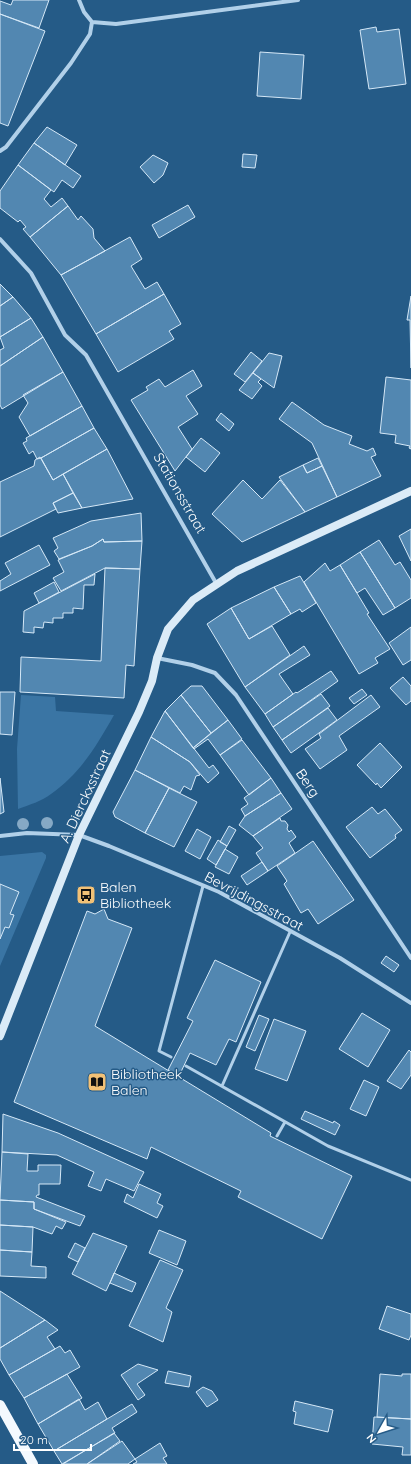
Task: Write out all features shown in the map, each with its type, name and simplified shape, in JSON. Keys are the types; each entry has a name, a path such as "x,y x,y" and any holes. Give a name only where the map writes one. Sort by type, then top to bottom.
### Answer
{"main road":[{"path":"0,1405 34,1464"}],"street":[{"path":"79,0 84,12 92,22 116,24 298,0"},
{"path":"0,151 6,147 71,63 90,34 92,22"},
{"name":"Stationsstraat","path":"0,238 31,273 65,335 86,355 216,583"},
{"path":"216,583 237,571 411,491"},
{"name":"A. Dierckxstraat","path":"0,1036 79,835 139,712 152,681 157,658 168,629 180,613 193,600 216,583"},
{"name":"Berg","path":"157,658 192,665 215,673 236,695 411,958"},
{"name":"Bevrijdingsstraat","path":"0,836 27,833 79,835 109,846 219,892 340,958 411,1003"}],"lane":[{"path":"171,1058 159,1051 203,886"},
{"path":"222,1086 290,932"},
{"path":"186,1066 328,1146 411,1180"},
{"path":"277,1136 285,1122"}],"shaded area":[{"path":"21,695 55,697 56,711 114,715 94,748 71,777 47,796 35,803 18,809 17,749"},
{"path":"42,852 46,855 46,858 0,966 0,856"}],"building":[{"path":"13,0 49,0 39,28 0,14 0,1 11,5"},
{"path":"0,14 45,31 8,126 0,123"},
{"path":"376,27 377,32 399,29 406,84 369,89 360,30"},
{"path":"260,52 304,55 301,99 257,96"},
{"path":"47,127 77,145 65,165 34,143"},
{"path":"34,143 81,176 73,188 62,180 54,192 18,165"},
{"path":"243,154 257,155 255,168 242,167"},
{"path":"153,155 168,163 163,175 154,183 140,167"},
{"path":"18,165 51,190 44,199 51,207 62,198 68,206 30,237 23,229 26,227 20,220 18,222 0,208 0,191"},
{"path":"188,205 195,217 159,238 152,225"},
{"path":"68,206 78,220 81,216 93,229 94,238 105,251 61,275 30,237"},
{"path":"130,237 142,259 131,266 145,289 157,282 164,294 96,334 61,275"},
{"path":"0,284 13,297 0,306"},
{"path":"164,294 181,324 169,331 174,339 118,372 96,334"},
{"path":"411,296 411,368 410,320 407,320"},
{"path":"13,297 31,318 0,337 0,306"},
{"path":"31,318 43,337 0,366 0,350 4,348 0,337"},
{"path":"43,337 63,372 2,409 0,405 0,366"},
{"path":"251,352 262,361 245,382 234,374"},
{"path":"269,353 282,356 274,388 253,373"},
{"path":"193,370 202,386 186,396 198,414 178,427 192,449 175,471 131,400 148,390 146,387 159,379 165,387"},
{"path":"63,372 82,406 30,436 19,417 28,403 23,395"},
{"path":"253,373 261,379 258,382 262,386 252,399 239,390"},
{"path":"386,377 411,380 411,449 409,448 410,446 395,443 396,435 380,433"},
{"path":"292,402 324,425 352,436 349,444 367,451 373,448 376,455 371,457 381,476 337,497 312,443 279,419"},
{"path":"82,406 94,428 41,458 37,459 33,451 29,454 23,443 27,441 26,438"},
{"path":"221,413 234,424 229,431 216,420"},
{"path":"94,428 107,449 53,480 41,458"},
{"path":"201,438 220,453 205,472 186,457"},
{"path":"107,449 133,499 82,508 63,474"},
{"path":"40,457 53,480 63,474 73,493 53,503 56,509 0,537 0,482 34,466 35,460"},
{"path":"318,458 322,466 307,473 303,465"},
{"path":"303,465 307,473 322,466 337,497 305,512 279,477"},
{"path":"243,480 262,499 280,480 305,512 242,542 212,514"},
{"path":"73,493 82,508 58,513 53,503"},
{"path":"141,513 142,541 104,542 103,539 92,546 59,559 54,551 58,548 53,538 91,521"},
{"path":"411,529 411,561 399,536"},
{"path":"103,539 104,542 142,541 140,569 105,568 61,591 53,578 64,572 58,560 92,546"},
{"path":"379,540 395,565 400,562 411,580 411,598 395,608 360,552"},
{"path":"39,545 50,565 0,591 0,581 11,574 5,563"},
{"path":"360,552 395,608 383,615 365,588 357,593 340,565"},
{"path":"325,563 330,571 340,565 369,613 367,614 390,649 375,658 378,663 359,674 304,582"},
{"path":"105,568 140,569 134,666 126,665 124,698 20,692 21,657 101,661"},
{"path":"95,574 94,585 84,585 83,609 73,608 73,613 63,613 63,618 53,618 53,623 44,622 43,628 34,627 34,633 23,632 24,611"},
{"path":"300,576 316,603 302,612 300,609 291,614 274,587"},
{"path":"54,582 59,592 39,603 34,593"},
{"path":"274,587 291,614 249,639 231,608"},
{"path":"231,608 249,639 272,626 290,655 245,687 207,624"},
{"path":"411,627 411,660 403,665 389,643"},
{"path":"304,646 310,655 279,674 293,694 265,714 245,687"},
{"path":"331,671 338,681 273,727 265,714 296,692 297,693"},
{"path":"403,677 411,686 411,701 406,705 390,688"},
{"path":"191,686 202,686 228,720 211,733 181,695"},
{"path":"362,689 367,695 354,704 349,698"},
{"path":"0,692 15,692 12,735 0,734"},
{"path":"321,694 330,706 282,740 273,727"},
{"path":"181,695 211,733 193,748 165,711"},
{"path":"371,695 380,707 339,736 347,750 320,769 305,749 321,738 319,734"},
{"path":"328,708 337,720 291,753 282,740"},
{"path":"165,711 209,768 213,765 219,773 208,783 190,762 151,737"},
{"path":"228,720 242,739 220,755 208,739 194,749 193,748"},
{"path":"151,737 190,762 200,775 196,776 191,790 184,786 180,793 135,770"},
{"path":"242,740 271,778 249,795 220,755"},
{"path":"380,743 402,767 381,788 377,783 376,785 357,765"},
{"path":"135,770 169,788 145,833 115,817 113,812"},
{"path":"0,778 4,812 0,814"},
{"path":"271,778 281,793 245,816 241,809 248,804 244,798"},
{"path":"169,788 197,802 174,847 145,833"},
{"path":"281,793 292,809 253,836 239,825 245,816"},
{"path":"372,807 378,814 385,809 402,830 395,835 396,838 370,858 346,827"},
{"path":"280,818 281,821 285,821 288,825 287,829 289,832 291,830 296,837 289,843 295,853 268,871 256,853 263,848 253,836"},
{"path":"229,826 236,830 227,846 220,842"},
{"path":"197,829 211,837 200,859 185,851"},
{"path":"218,840 227,846 216,865 207,859"},
{"path":"313,841 354,900 318,924 308,909 301,913 284,884 287,881 277,866"},
{"path":"225,849 238,857 229,874 215,867"},
{"path":"262,862 268,871 247,885 241,876"},
{"path":"0,884 19,892 10,914 14,915 9,928 5,927 0,939"},
{"path":"104,909 108,919 132,928 95,1026 271,1133 270,1136 352,1176 322,1239 238,1197 241,1191 151,1147 147,1159 14,1102 87,911 95,914"},
{"path":"386,956 399,965 394,972 381,963"},
{"path":"215,960 261,982 236,1042 229,1039 216,1065 190,1053 179,1076 168,1070 193,1021 187,1018"},
{"path":"362,1013 390,1030 368,1067 339,1049"},
{"path":"259,1015 269,1019 255,1051 246,1047"},
{"path":"274,1019 306,1031 287,1081 255,1069"},
{"path":"409,1050 411,1052 411,1075 401,1089 387,1081"},
{"path":"364,1080 379,1087 366,1116 350,1109"},
{"path":"305,1111 333,1123 334,1121 340,1125 335,1135 301,1119"},
{"path":"3,1114 58,1133 144,1172 134,1191 106,1179 101,1191 88,1186 94,1172 57,1155 2,1152"},
{"path":"2,1152 28,1154 27,1171 38,1171 38,1165 61,1165 60,1184 39,1184 39,1195 36,1197 85,1216 80,1226 34,1209 34,1202 0,1200"},
{"path":"139,1184 161,1194 157,1203 163,1206 157,1218 124,1202 127,1194 133,1198"},
{"path":"0,1200 34,1202 34,1209 66,1222 62,1229 56,1226 52,1234 33,1227 0,1225"},
{"path":"0,1225 33,1227 32,1252 0,1250"},
{"path":"159,1230 186,1241 177,1265 149,1253"},
{"path":"93,1233 127,1246 106,1291 72,1274"},
{"path":"75,1243 85,1248 78,1262 68,1257"},
{"path":"0,1250 32,1252 31,1266 46,1267 46,1278 0,1276"},
{"path":"160,1260 183,1270 166,1308 172,1312 163,1342 129,1326"},
{"path":"114,1273 136,1283 132,1292 110,1283"},
{"path":"0,1291 45,1320 0,1348"},
{"path":"387,1306 411,1314 411,1335 409,1340 379,1329"},
{"path":"45,1320 58,1330 47,1337 55,1349 9,1375 0,1359 0,1348"},
{"path":"60,1346 65,1353 70,1350 80,1367 24,1398 9,1375"},
{"path":"138,1364 158,1370 137,1384 145,1395 138,1400 121,1375"},
{"path":"168,1371 191,1376 189,1387 165,1383"},
{"path":"67,1374 82,1398 38,1424 24,1398"},
{"path":"380,1374 402,1376 402,1374 411,1374 411,1419 377,1417"},
{"path":"203,1387 212,1391 218,1400 207,1407 196,1392"},
{"path":"79,1399 85,1410 98,1402 107,1419 54,1451 38,1424"},
{"path":"295,1401 333,1410 328,1432 294,1424 296,1412 293,1411"},
{"path":"132,1404 137,1412 112,1428 115,1433 62,1464 54,1451"},
{"path":"374,1417 411,1419 411,1455 402,1455 403,1447 372,1444"},
{"path":"114,1433 120,1441 87,1464 63,1464"},
{"path":"122,1441 135,1459 128,1464 87,1464"},
{"path":"160,1443 167,1456 163,1458 167,1464 133,1464 137,1462 135,1459"}],"place":[{"name":"Balen Bibliotheek","path":"86,895"},
{"name":"Bibliotheek Balen","path":"97,1082"}]}
